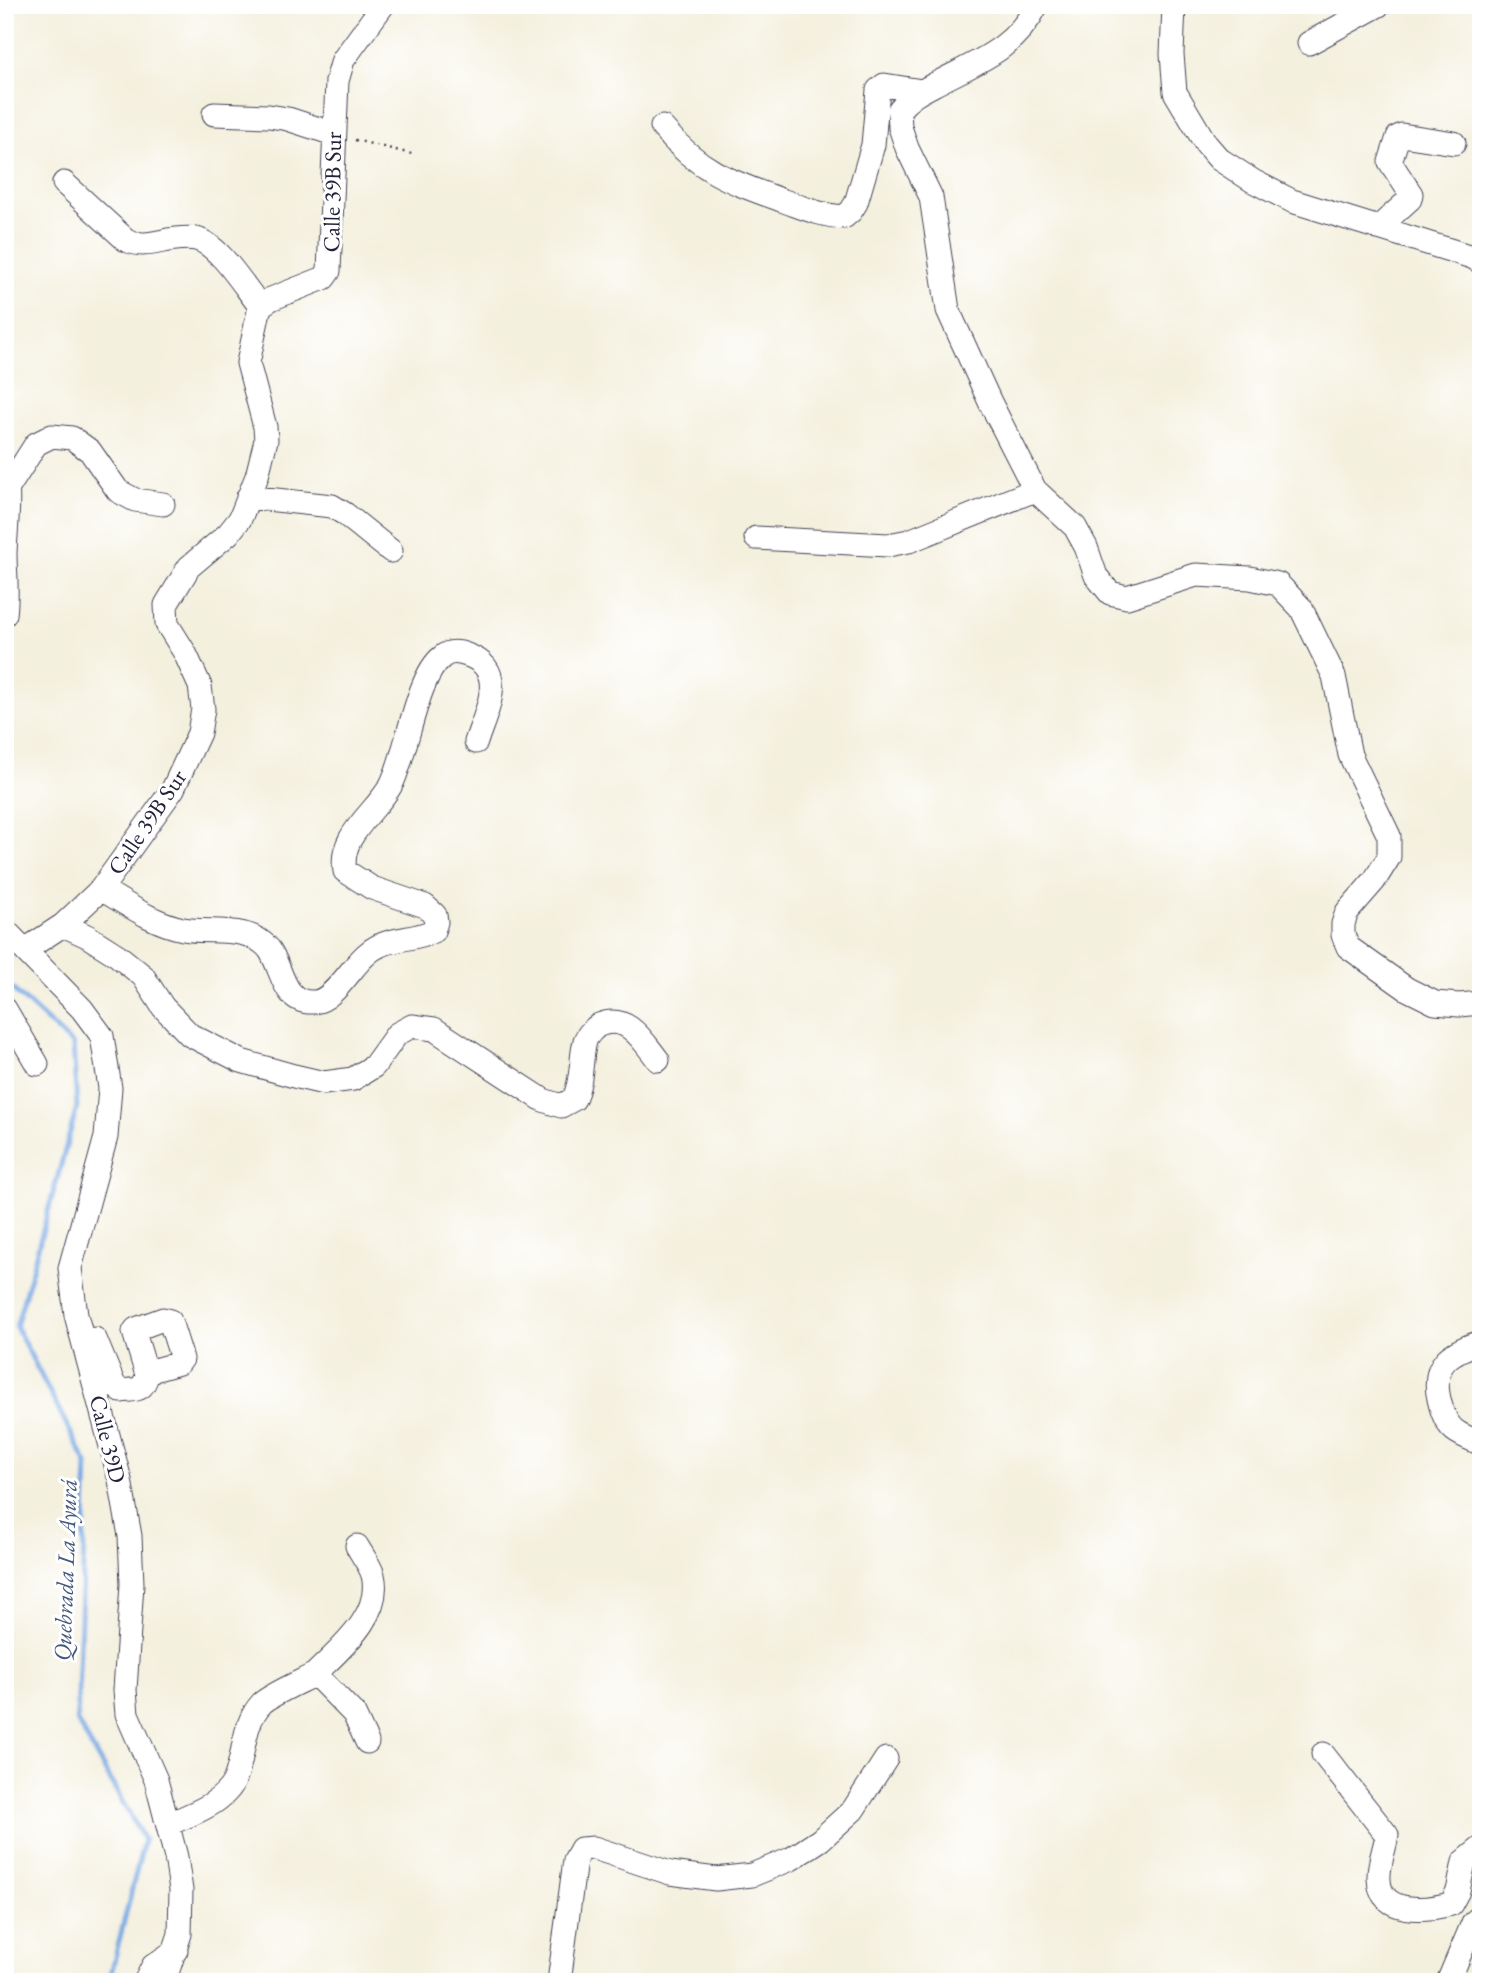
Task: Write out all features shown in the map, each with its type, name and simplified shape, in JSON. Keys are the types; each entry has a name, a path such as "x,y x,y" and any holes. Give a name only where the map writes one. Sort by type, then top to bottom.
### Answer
{"street":[{"name":"Calle 39B Sur","path":"25,950 63,925 101,889 173,789 199,733 203,709 200,686 185,653 167,624 166,605 189,566 228,534 240,519 257,475 266,440 265,427 248,363 260,306 324,278 329,271 337,81 343,60 383,5"},
{"path":"1037,5 1019,34 999,51 922,90 906,100 899,110 900,127 907,149 931,198 948,310 990,402 1035,490 1075,527 1086,547 1096,576 1110,593 1127,597 1196,575 1250,578 1278,584 1301,608 1334,676 1350,755 1389,836 1389,858 1374,881 1354,902 1343,924 1343,935 1349,947 1407,989 1435,1003 1481,1003"},
{"path":"1174,5 1172,54 1175,92 1206,144 1219,159 1253,181 1292,201 1481,262"},
{"path":"1309,43 1379,5"},
{"path":"662,127 678,146 717,175 822,215 844,216 856,202 873,145 878,90 884,86 922,90"},
{"path":"214,114 288,119 334,135"},
{"path":"1378,228 1410,199 1411,194 1390,162 1398,137 1402,135 1454,143"},
{"path":"64,183 133,244 144,245 178,238 197,239 212,247 260,306"},
{"path":"5,614 8,592 5,556 7,478 36,444 52,436 72,438 90,451 118,491 135,500 163,503"},
{"path":"756,538 888,545 909,541 1035,490"},
{"path":"248,497 331,506 391,551"},
{"path":"101,889 158,921 184,929 222,930 252,937 268,949 286,988 297,999 315,1002 328,997 367,953 381,944 433,931 435,915 425,906 372,888 345,871 342,857 350,838 391,785 408,729 431,671 443,656 456,651 475,658 489,671 493,687 476,742"},
{"path":"63,925 117,955 143,976 163,1007 190,1035 241,1061 324,1083 353,1079 374,1066 397,1034 412,1026 434,1029 543,1100 561,1106 574,1099 581,1083 586,1038 597,1026 614,1021 631,1027 658,1060"},
{"name":"Calle 39D","path":"5,930 82,1009 102,1036 110,1088 107,1137 70,1268 76,1315 120,1480 130,1536 132,1584 125,1690 127,1714 156,1780 181,1890 180,1934 164,1982"},
{"path":"5,1009 37,1064"},
{"path":"76,1315 93,1335 114,1385 121,1391 140,1389 145,1384 146,1375"},
{"path":"1481,1342 1458,1349 1441,1366 1436,1382 1441,1409 1452,1429 1481,1444"},
{"path":"168,1824 197,1812 222,1795 234,1781 247,1728 263,1702 315,1674 360,1625 372,1604 375,1588 372,1573 357,1546"},
{"path":"315,1674 354,1714 367,1742"},
{"path":"1323,1754 1387,1835 1378,1876 1380,1889 1404,1909 1430,1910 1451,1904 1458,1891 1464,1862 1481,1848"},
{"path":"559,1982 575,1860 582,1849 594,1848 670,1873 716,1879 752,1875 790,1859 820,1840 853,1810 886,1759"},
{"path":"1448,1982 1473,1923 1481,1916"},
{"path":"145,1982 153,1966 176,1950"}],"path":[{"path":"334,135 416,155"}],"waterway":[{"name":"Quebrada La Ayurá","path":"5,982 73,1045 77,1107 16,1327 87,1464 77,1721 144,1840 109,1982"}]}
